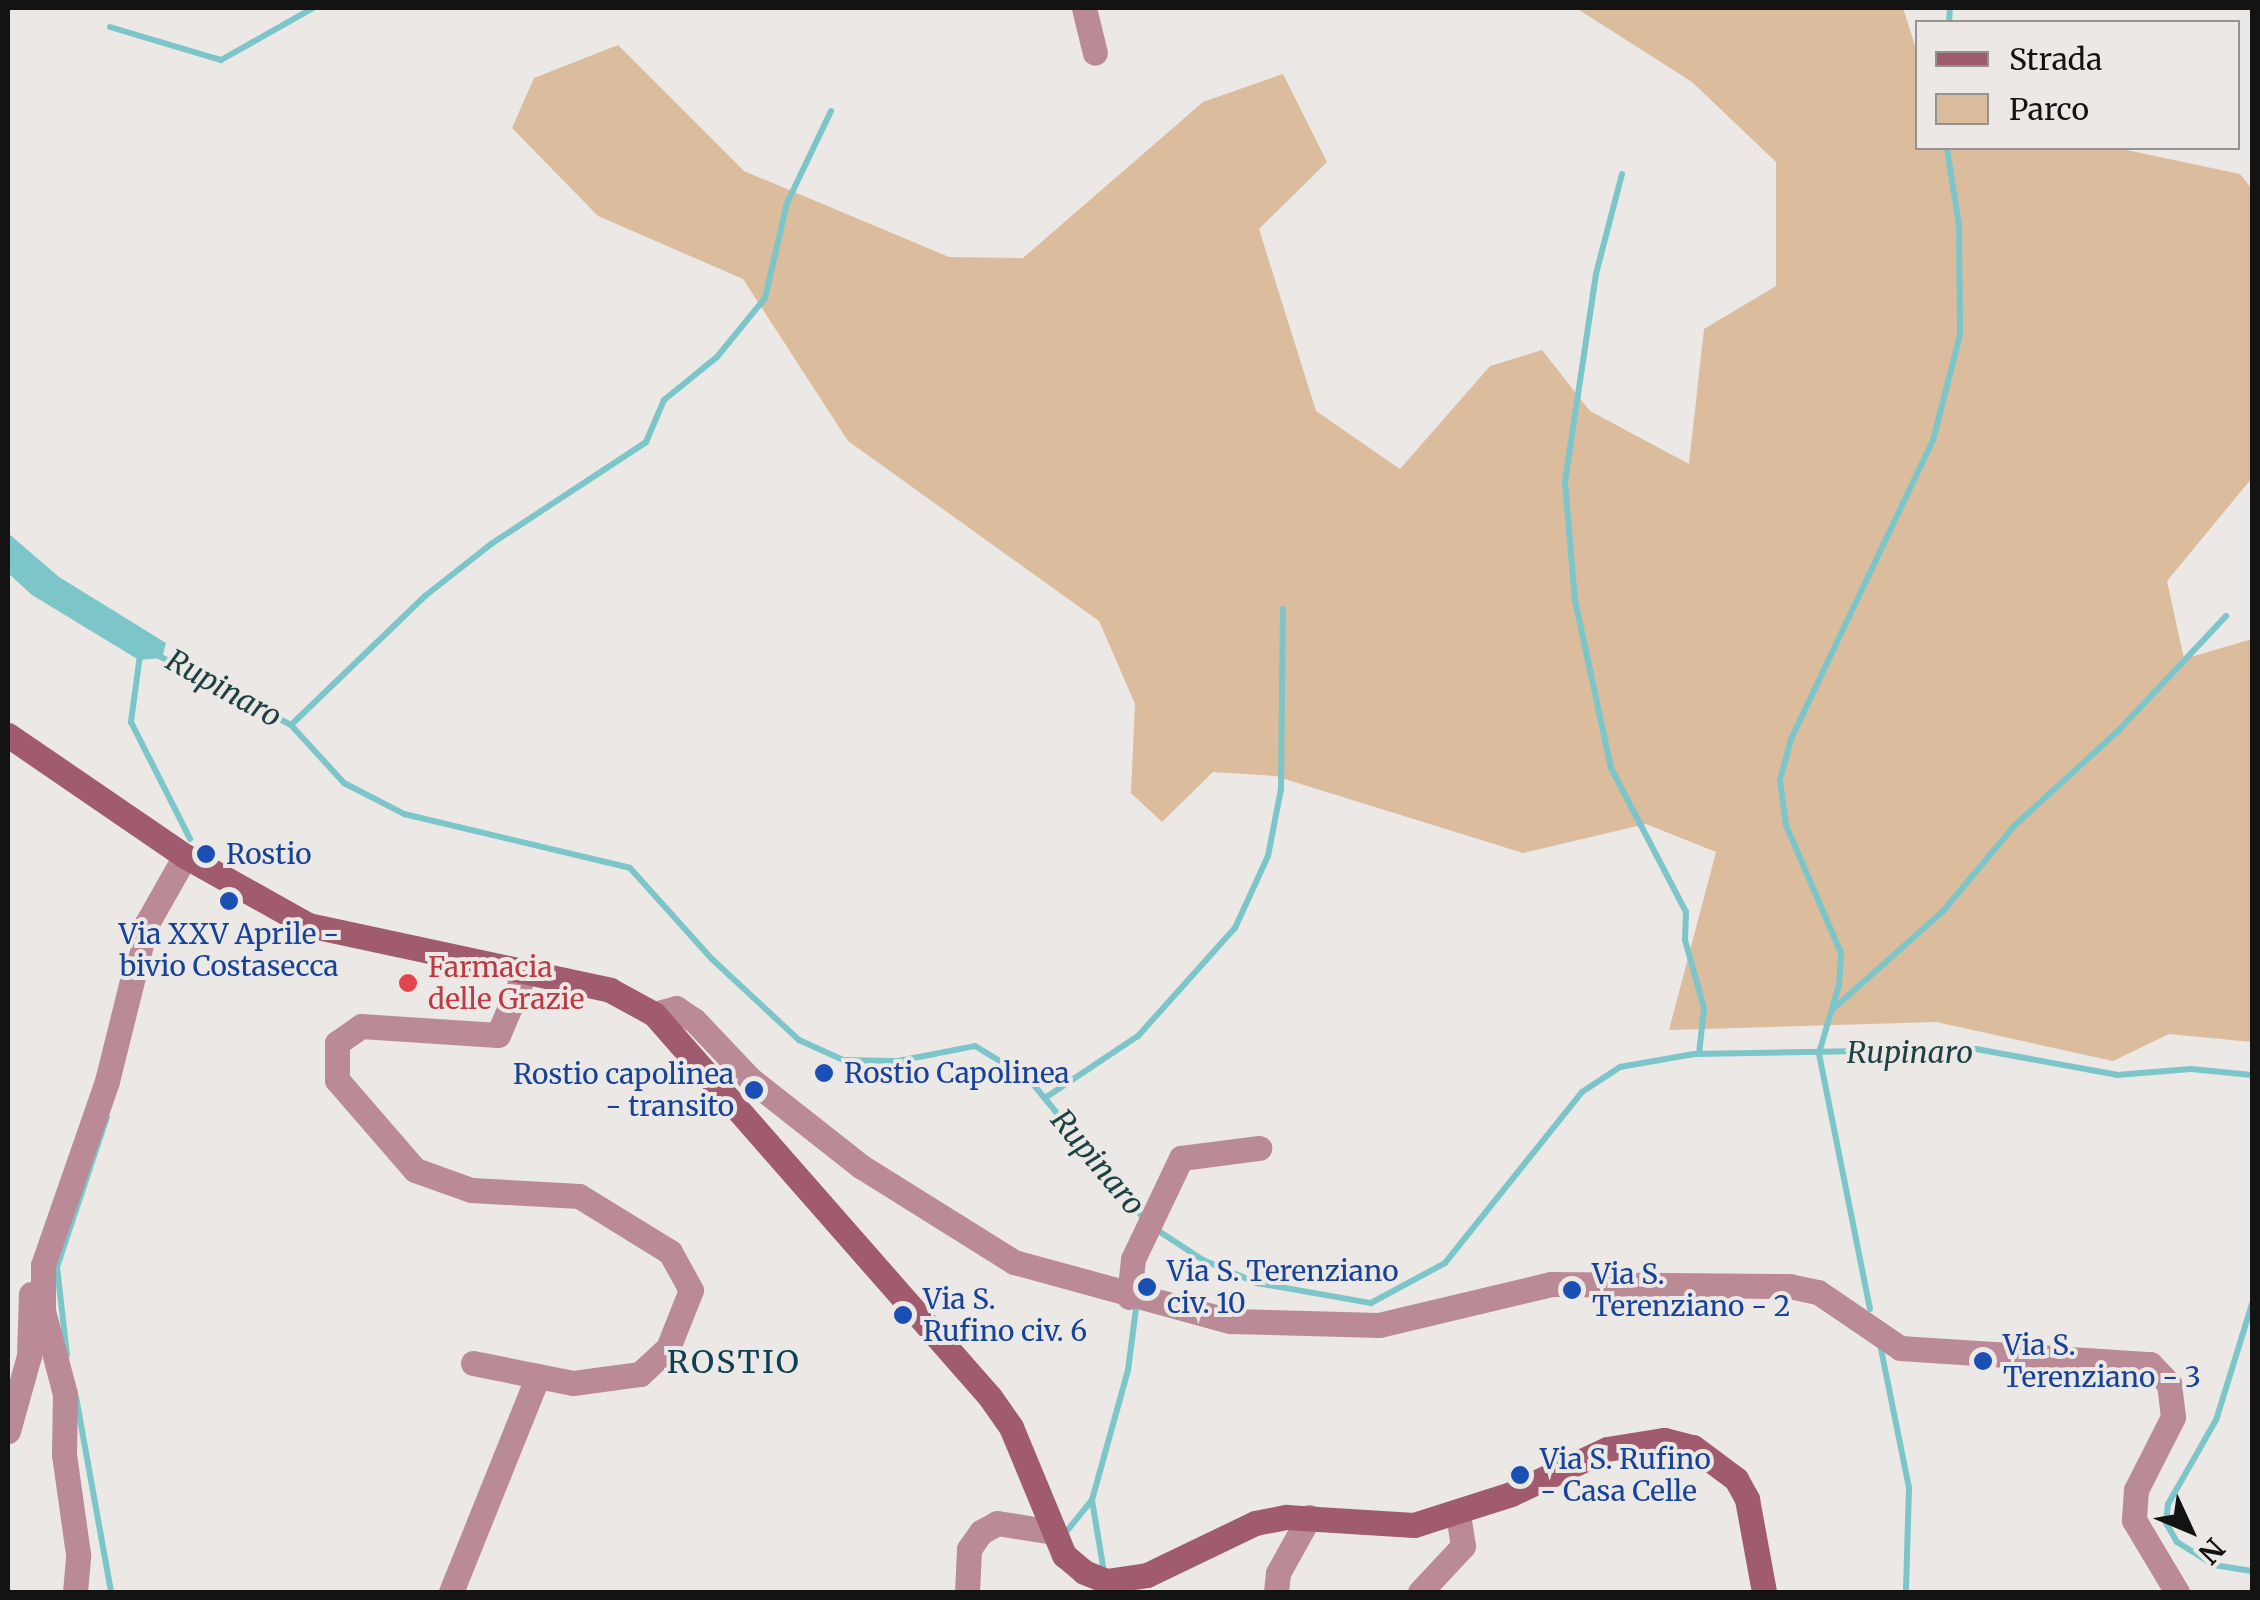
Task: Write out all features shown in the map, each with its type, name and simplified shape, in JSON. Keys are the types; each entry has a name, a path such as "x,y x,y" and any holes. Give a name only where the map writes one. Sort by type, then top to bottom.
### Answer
{"main road":[{"path":"8,735 185,856 308,924 610,990 654,1014 990,1398 1011,1428 1064,1555 1106,1581 1148,1575 1255,1524 1309,1517 1414,1526 1458,1515 1620,1444 1678,1443 1715,1460 1736,1479 1747,1499 1764,1592"}],"street":[{"path":"1084,8 1095,53"},
{"path":"8,1431 28,1356 31,1282 43,1266 107,1081 146,925 185,856"},
{"path":"473,1363 573,1383 640,1374 683,1322 692,1290 682,1268 626,1220 579,1196 471,1190 415,1170 338,1080 334,1062 337,1044 350,1030 378,1023 477,1038 498,1035 525,972"},
{"path":"654,1014 676,1008 694,1020 750,1078 862,1167 1014,1262 1230,1322 1378,1325 1551,1284 1789,1286 1818,1292 1900,1348 2150,1364 2169,1384 2174,1417 2136,1490 2134,1520 2177,1592"},
{"path":"1129,1297 1142,1240 1163,1204 1181,1158 1259,1148"},
{"path":"43,1266 44,1311 64,1394 64,1455 78,1554 74,1592"},
{"path":"451,1592 538,1376"},
{"path":"1420,1592 1462,1546 1458,1515"},
{"path":"1276,1592 1278,1573 1309,1517"},
{"path":"966,1592 970,1549 981,1532 997,1523 1053,1532"}],"green space":[{"path":"1576,8 1903,8 1915,46 1915,150 2126,150 2240,174 2252,189 2252,478 2167,581 2184,659 2252,639 2252,1042 2169,1034 2113,1061 1936,1022 1669,1030 1716,852 1646,824 1523,853 1275,776 1213,772 1162,822 1131,793 1135,704 1099,621 848,441 743,279 598,216 512,128 534,78 618,45 744,171 949,257 1023,258 1203,102 1283,74 1327,162 1259,229 1316,411 1400,469 1490,366 1542,350 1590,411 1689,464 1704,329 1776,286 1776,162 1692,82"}],"water":[{"path":"8,533 59,577 166,643 162,658 139,660 32,595 8,573"}],"waterway":[{"path":"110,27 221,60 313,8"},
{"path":"1949,20 1950,8"},
{"path":"291,725 425,596 491,544 646,442 664,400 717,357 765,298 787,203 831,111"},
{"path":"1870,1309 1819,1053 1839,985 1841,953 1786,825 1780,780 1791,739 1933,440 1960,335 1959,225 1947,150"},
{"path":"1622,174 1596,274 1565,482 1575,600 1611,768 1686,912 1685,940 1704,1008 1699,1054"},
{"path":"1045,1098 1138,1036 1235,928 1268,856 1281,789 1283,609"},
{"path":"1832,1010 1943,911 2014,826 2118,731 2226,616"},
{"path":"140,655 131,722 190,839"},
{"name":"Rupinaro","path":"159,656 291,725 344,783 404,814 630,868 712,959 799,1040 843,1060 898,1061 975,1046 1028,1078 1145,1220"},
{"name":"Rupinaro","path":"1154,1228 1203,1260 1257,1283 1371,1303 1445,1263 1582,1092 1620,1067 1694,1054 1976,1049 2117,1075 2191,1069 2252,1075"},
{"path":"67,1355 57,1267 107,1117"},
{"path":"1104,1572 1092,1500 1128,1370 1137,1301"},
{"name":"Rupinaro","path":"2252,1304 2216,1420 2168,1504 2166,1523 2177,1542 2214,1565 2252,1571"},
{"path":"1881,1349 1909,1488 1906,1592"},
{"path":"76,1397 111,1592"},
{"path":"1066,1532 1092,1500"}],"place":[{"name":"Rostio","path":"206,854"},
{"name":"Via XXV Aprile - bivio Costasecca","path":"229,901"},
{"name":"Farmacia delle Grazie","path":"408,983"},
{"name":"Rostio Capolinea","path":"824,1073"},
{"name":"Rostio capolinea - transito","path":"754,1090"},
{"name":"Via S. Terenziano civ. 10","path":"1147,1287"},
{"name":"Via S. Terenziano - 2","path":"1572,1290"},
{"name":"Via S. Rufino civ. 6","path":"903,1315"},
{"name":"Via S. Terenziano - 3","path":"1983,1361"},
{"name":"Via S. Rufino - Casa Celle","path":"1520,1475"}],"district":[{"name":"ROSTIO","path":"734,1362"}]}
